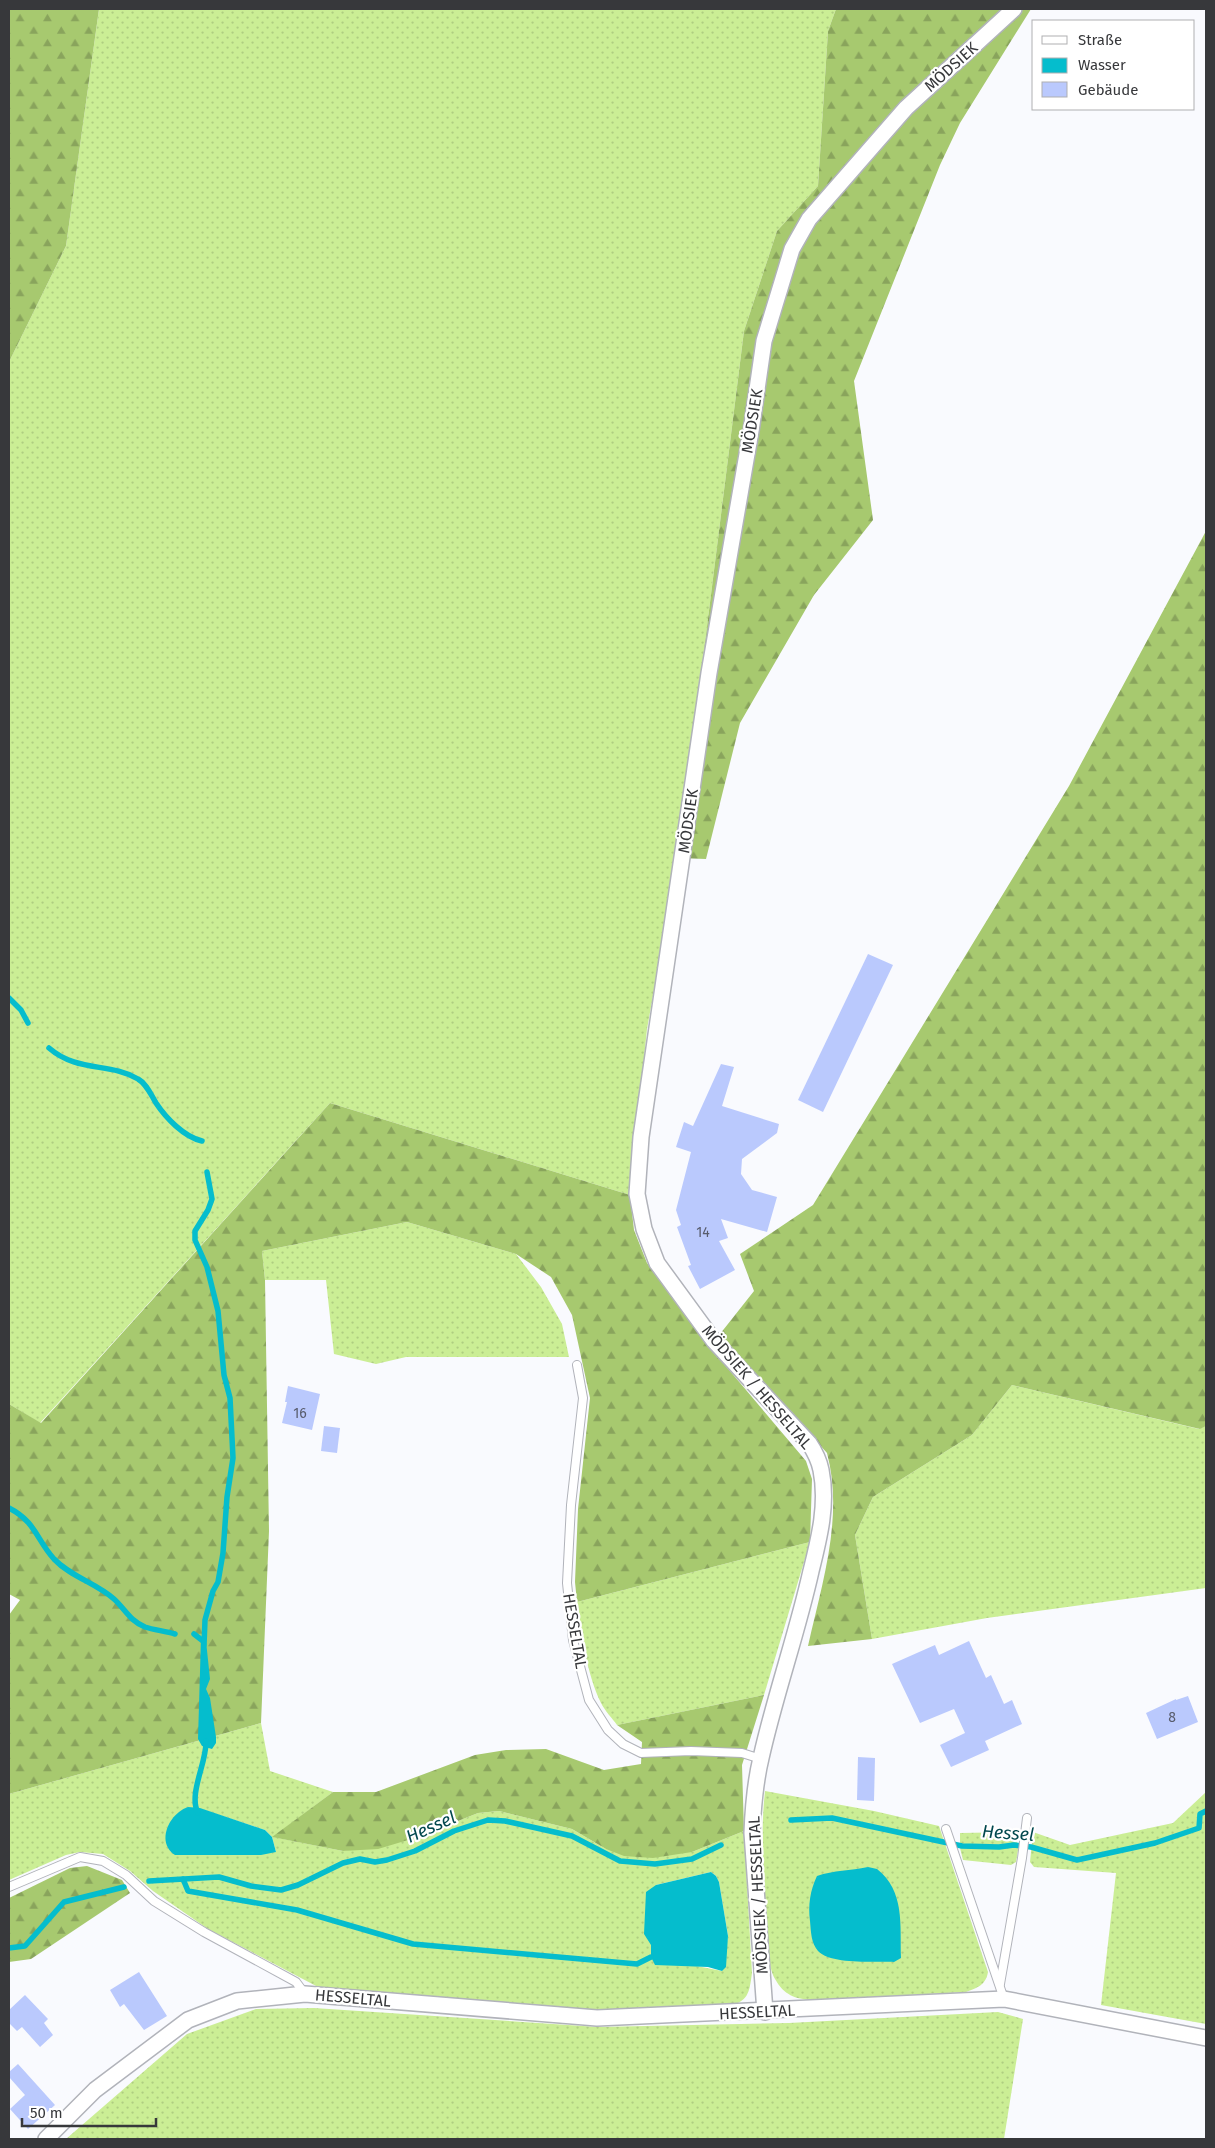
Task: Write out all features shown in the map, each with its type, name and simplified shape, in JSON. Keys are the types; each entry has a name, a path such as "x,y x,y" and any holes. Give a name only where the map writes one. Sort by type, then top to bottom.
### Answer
{"street":[{"name":"MÖDSIEK","path":"673,921 709,673 751,432 764,341 792,249 810,219 906,108 1014,9"},
{"name":"MÖDSIEK / HESSELTAL","path":"673,921 641,1137 637,1194 644,1229 657,1263 714,1341 809,1443 817,1456 822,1471 823,1507 818,1540 808,1587 761,1758 753,1805 752,1833 765,2012"},
{"name":"HESSELTAL","path":"46,2139 95,2090 188,2020 237,2002 305,1994 597,2018 765,2012 1002,1993 1206,2038"}],"lane":[{"name":"HESSELTAL","path":"578,1365 583,1398 571,1505 567,1583 573,1640 589,1700 608,1730 623,1744 641,1753 691,1751 742,1753 761,1758"},
{"path":"1002,1993 1027,1818"},
{"path":"946,1829 1002,1993"},
{"name":"HESSELTAL","path":"9,1888 80,1857 104,1861 126,1875 154,1901 204,1932 296,1982 305,1994"}],"green space":[{"path":"9,9 99,9 66,246 9,362"},
{"path":"99,9 836,9 828,31 818,186 777,231 744,331 678,858 647,1029 630,1195 330,1103 40,1423 9,1404 9,362 66,246"},
{"path":"836,9 1031,9 960,123 940,165 854,381 873,520 814,595 740,723 706,859 678,858 744,331 777,231 818,186 828,31"},
{"path":"1206,531 1206,1426 1200,1429 1012,1385 972,1435 873,1497 855,1535 872,1639 808,1646 829,1550 832,1526 832,1477 827,1453 720,1334 754,1291 740,1254 813,1205 1069,786"},
{"path":"330,1103 630,1195 634,1230 647,1263 708,1345 806,1461 812,1479 810,1542 577,1602 575,1582 578,1509 590,1398 572,1315 551,1277 516,1254 407,1222 262,1251 265,1280 269,1531 261,1723 9,1794 9,1615 20,1600 9,1594 9,1404 41,1423"},
{"path":"407,1222 516,1254 541,1287 562,1324 569,1357 406,1357 376,1364 334,1354 326,1280 265,1280 262,1251"},
{"path":"1012,1385 1199,1429 1206,1426 1206,1588 987,1618 872,1639 855,1535 873,1497 972,1435"},
{"path":"810,1542 764,1695 617,1725 601,1703 596,1692 588,1667 577,1602"},
{"path":"764,1695 742,1765 744,1831 692,1852 653,1858 624,1856 606,1849 572,1829 499,1811 478,1813 418,1837 378,1849 343,1851 272,1837 333,1792 376,1792 475,1755 506,1750 546,1749 604,1770 641,1764 642,1742 617,1725"},
{"path":"261,1723 270,1771 333,1792 273,1837 343,1851 418,1837 478,1813 499,1811 572,1829 606,1849 692,1852 744,1831 752,1973 749,1991 744,1999 727,2008 598,2011 318,1987 208,1929 153,1891 130,1871 103,1854 80,1852 66,1855 9,1880 9,1794","holes":["195,1807 265,1830 272,1837 276,1852 171,1852 166,1839","711,1872 719,1882 728,1936 722,1971 651,1957 656,1885"]},
{"path":"765,1791 874,1811 939,1826 988,1972 983,1983 966,1992 812,2000 800,1999 782,1989 772,1973 769,1960 763,1858"},
{"path":"1206,1792 1206,2024 1101,2005 1116,1873 1034,1867 1030,1862 1033,1832 1070,1845 1173,1823"},
{"path":"1016,1832 1018,1850 1016,1862 1011,1865 963,1860 960,1848 960,1833"},
{"path":"87,1866 122,1880 130,1893 31,1959 9,1962 9,1898 70,1868"},
{"path":"314,2008 598,2027 789,2023 998,2012 1023,2019 1004,2139 66,2139 187,2034 256,2009"}],"water":[{"path":"201,1638 206,1641 210,1679 206,1689 210,1698 216,1737 216,1743 212,1749 202,1746 198,1739"},
{"path":"188,1807 200,1808 265,1830 272,1837 276,1852 261,1855 175,1855 169,1850 165,1836 170,1822"},
{"path":"868,1867 877,1869 886,1878 897,1898 901,1958 894,1962 865,1962 833,1958 818,1951 812,1937 809,1909 810,1898 817,1876"},
{"path":"711,1872 719,1882 728,1936 726,1967 722,1971 708,1967 655,1965 651,1957 651,1945 644,1934 646,1892 656,1885"}],"building":[{"path":"868,954 893,965 823,1112 798,1100"},
{"path":"721,1064 734,1067 722,1106 779,1124 777,1133 742,1159 741,1174 752,1190 777,1197 767,1232 721,1219 728,1238 719,1241 735,1270 700,1289 688,1266 691,1265 677,1227 681,1225 676,1210 691,1152 676,1147 684,1122 693,1126"},
{"path":"288,1386 320,1394 312,1430 282,1423 287,1402 285,1402"},
{"path":"324,1426 340,1428 337,1453 321,1451"},
{"path":"969,1641 986,1678 991,1675 1004,1704 1012,1700 1022,1724 985,1741 989,1750 951,1767 940,1745 965,1733 954,1709 920,1723 892,1664 935,1645 939,1655"},
{"path":"1188,1696 1198,1722 1157,1739 1146,1713 1176,1699"},
{"path":"858,1757 875,1758 874,1801 857,1800"},
{"path":"139,1972 167,2016 144,2030 124,2004 120,2007 110,1990"},
{"path":"25,1995 48,2019 44,2023 53,2035 40,2047 22,2027 17,2031 9,2023 9,2010"},
{"path":"18,2064 55,2105 28,2129 10,2109 25,2095 9,2077 9,2072"}],"waterway":[{"path":"9,998 21,1010 28,1023"},
{"path":"49,1048 71,1061 116,1070 138,1079 146,1087 170,1121 182,1131 202,1141"},
{"path":"204,1645 205,1620 213,1591 218,1582 223,1553 227,1497 233,1458 230,1398 224,1375 218,1311 207,1267 195,1240 195,1231 208,1210 212,1199 207,1172"},
{"path":"9,1508 25,1519 48,1552 61,1565 107,1593 140,1624 148,1628 175,1634"},
{"path":"194,1634 203,1641"},
{"path":"198,1813 195,1797 196,1787 206,1749 206,1741"},
{"name":"Hessel","path":"791,1820 832,1818 962,1846 999,1847 1014,1845 1031,1847 1077,1860 1155,1843 1199,1828 1200,1814 1206,1811"},
{"name":"Hessel","path":"149,1881 219,1877 251,1886 281,1890 298,1885 343,1863 360,1859 375,1862 415,1851 454,1831 488,1820 505,1821 572,1836 620,1861 655,1864 692,1859 721,1845"},
{"path":"183,1879 188,1891 297,1910 413,1944 637,1964 651,1957"},
{"name":"Hessel","path":"9,1948 25,1946 64,1902 124,1887"}]}
